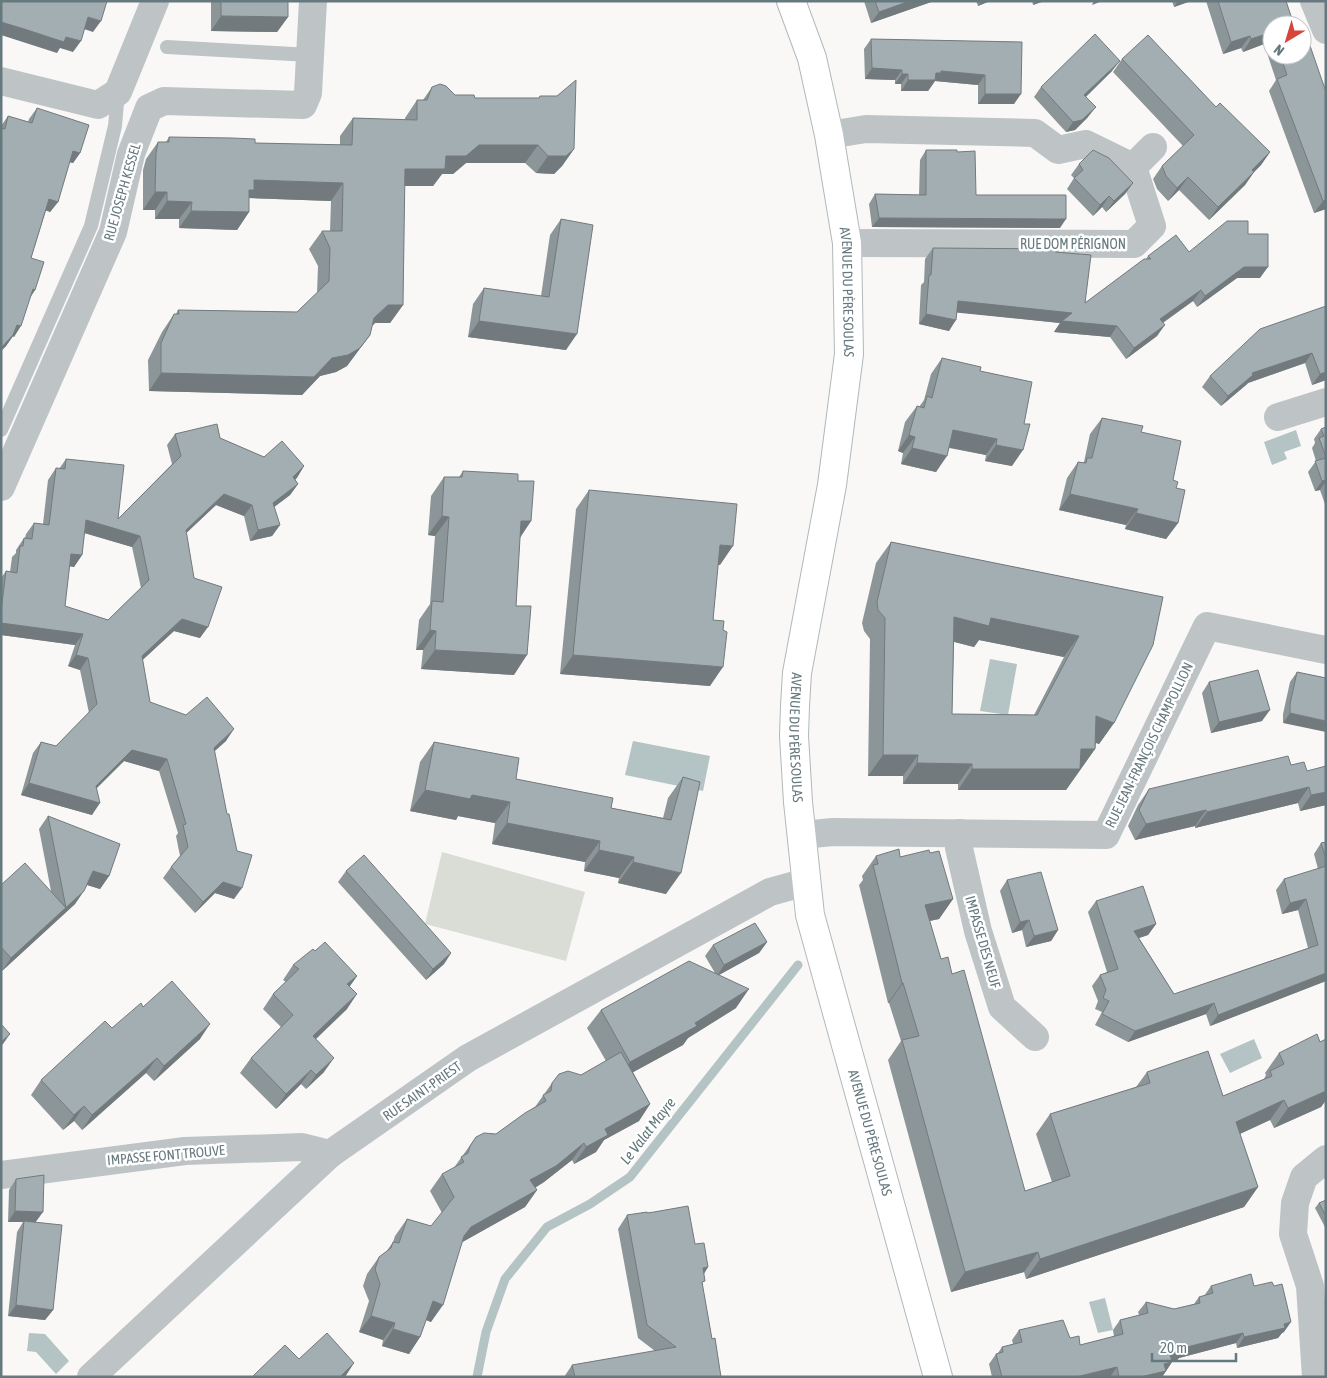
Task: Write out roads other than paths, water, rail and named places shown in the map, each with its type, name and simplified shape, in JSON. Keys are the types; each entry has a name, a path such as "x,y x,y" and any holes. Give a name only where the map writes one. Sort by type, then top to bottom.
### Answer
{"main road":[{"name":"AVENUE DU PÈRE SOULAS","path":"791,1 812,58 829,135 847,243 849,354 832,485 797,672 794,736 806,882 810,915 938,1377"}],"street":[{"path":"1,81 98,105 118,92 155,1"},
{"name":"RUE JOSEPH KESSEL","path":"1,487 113,232 131,154 149,108 164,101 303,104 308,93 313,1"},
{"path":"1314,1 1326,30"},
{"path":"829,135 866,129 1035,132 1058,150 1086,144 1133,167 1153,148"},
{"name":"RUE DOM PÉRIGNON","path":"847,243 1134,244 1152,226 1133,167"},
{"path":"1278,417 1326,402"},
{"name":"RUE JEAN-FRANÇOIS CHAMPOLLION","path":"802,835 833,832 1106,835 1207,626 1326,650"},
{"name":"IMPASSE DES NEUF","path":"960,833 959,848 978,931 1002,1007 1035,1037"},
{"name":"RUE SAINT-PRIEST","path":"91,1377 330,1154 468,1058 770,892 806,882"},
{"name":"IMPASSE FONT TROUVE","path":"1,1175 185,1151 302,1147 330,1154"},
{"path":"1316,1377 1310,1286 1293,1234 1295,1203 1304,1176 1326,1159"}],"lane":[{"path":"167,47 310,55"},
{"path":"1,430 92,226 115,126 118,92"}],"waterway":[{"name":"Le Valat Mayre","path":"477,1377 486,1332 505,1279 547,1227 590,1204 630,1177 798,965"}]}
